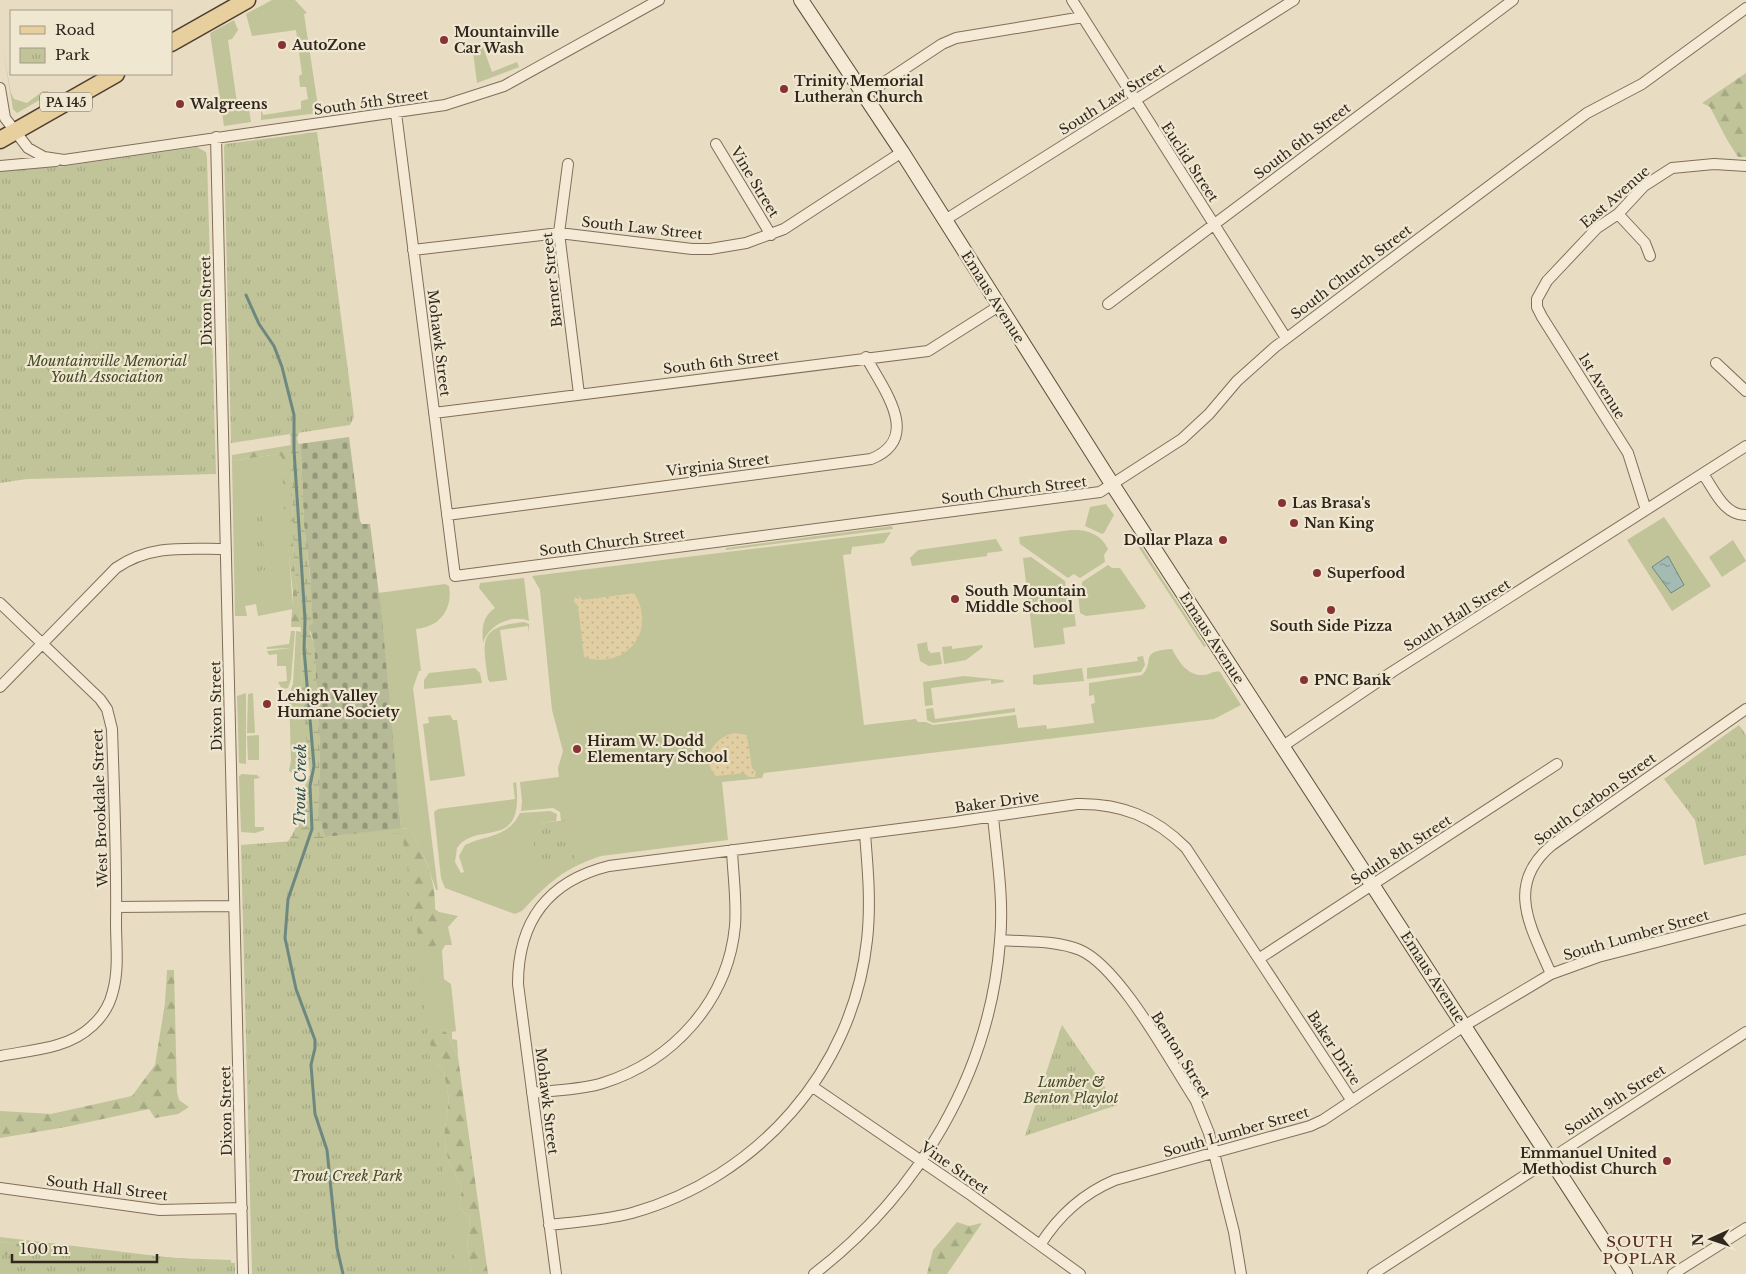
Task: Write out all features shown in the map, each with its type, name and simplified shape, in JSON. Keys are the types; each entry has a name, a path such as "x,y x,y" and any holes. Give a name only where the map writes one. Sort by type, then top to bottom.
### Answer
{"main road":[{"path":"172,42 247,0"},
{"name":"Emaus Avenue","path":"801,0 902,152 1112,484 1625,1274"},
{"name":"PA 145","path":"0,140 114,75"}],"street":[{"name":"South 5th Street","path":"0,166 44,164 216,137 396,114 445,105 504,86 659,0"},
{"name":"Euclid Street","path":"1072,0 1286,338"},
{"name":"South Law Street","path":"945,220 1294,0"},
{"name":"South 6th Street","path":"1108,304 1513,0"},
{"name":"South Church Street","path":"455,576 1100,492 1158,456 1189,434 1242,376 1286,338 1587,113 1648,80 1746,8"},
{"path":"865,95 942,44 956,38 1083,17"},
{"name":"South 5th Street","path":"0,88 5,118 28,148 37,154 64,160"},
{"name":"Mohawk Street","path":"396,114 455,576"},
{"name":"Dixon Street","path":"216,137 243,1274"},
{"name":"Vine Street","path":"716,144 771,235"},
{"name":"South Law Street","path":"413,250 559,233 692,249 728,247 771,235 784,229 902,152"},
{"name":"Barner Street","path":"568,164 559,233 579,394"},
{"name":"East Avenue","path":"1547,282 1596,228 1618,214 1644,186 1672,168 1714,164 1746,166"},
{"path":"1618,214 1645,243 1650,256"},
{"name":"1st Avenue","path":"1547,282 1537,300 1537,308 1628,453 1646,510"},
{"name":"South 6th Street","path":"434,413 866,357 928,351 999,306"},
{"name":"Virginia Street","path":"447,514 871,459 889,448 898,425 893,406 866,357"},
{"path":"1716,364 1746,391"},
{"name":"South Hall Street","path":"1283,746 1392,672 1746,446"},
{"path":"1703,474 1726,508 1734,514 1746,515"},
{"path":"0,687 116,568 128,559 160,549 226,549"},
{"name":"West Brookdale Street","path":"0,603 100,700 111,719 116,908 116,979 109,1004 102,1016 93,1026 71,1041 0,1056"},
{"name":"South Carbon Street","path":"1551,974 1528,919 1525,907 1526,884 1535,863 1552,845 1746,709"},
{"name":"South 8th Street","path":"1260,958 1557,764"},
{"name":"Baker Drive","path":"525,932 541,906 554,892 573,879 594,870 732,850 993,817 1077,804 1095,804 1126,809 1147,817 1173,835 1186,848 1260,958 1352,1101"},
{"path":"814,1274 879,1216 923,1162 954,1107 978,1049 993,992 1000,940 999,870 993,817"},
{"path":"549,1225 630,1213 668,1200 704,1184 759,1145 792,1114 813,1087 844,1028 855,997 863,964 869,920 864,834"},
{"path":"532,1093 584,1087 626,1075 664,1053 691,1028 712,997 727,963 732,945 735,909 732,850"},
{"path":"116,908 234,906"},
{"name":"South Lumber Street","path":"1040,1245 1059,1218 1089,1193 1115,1180 1310,1126 1352,1101 1464,1026 1551,974 1598,958 1746,919"},
{"name":"Mohawk Street","path":"525,932 520,949 518,984 556,1274"},
{"name":"Benton Street","path":"1000,940 1066,945 1082,951 1103,965 1122,987 1196,1101 1209,1133 1234,1232 1240,1274"},
{"name":"South 9th Street","path":"1373,1274 1746,1032"},
{"name":"Vine Street","path":"813,1087 923,1162 1080,1274"},
{"name":"South Hall Street","path":"0,1188 160,1210 242,1208"},
{"path":"1674,1274 1746,1228"}],"green space":[{"path":"272,0 295,0 307,13 304,14 319,113 261,120 261,108 263,115 301,109 301,101 308,99 306,87 300,87 299,76 302,74 296,30 252,36 246,14"},
{"path":"234,20 238,30 232,39 228,40 238,110 249,110 251,122 224,126 210,33"},
{"path":"483,47 492,72 517,62 519,67 477,83 473,52"},
{"path":"3,49 11,93 14,99 27,103 43,91 48,91 50,94 17,113 13,109"},
{"path":"1746,73 1746,157 1738,157 1710,107 1702,103"},
{"path":"317,132 354,417 350,425 231,443 224,147 225,144"},
{"name":"Mountainville Memorial Youth Association","path":"197,147 206,152 207,158 216,474 27,479 0,483 0,169 58,167"},
{"path":"290,420 299,432 297,439 301,451 304,524 313,603 313,623 310,633 314,643 320,751 318,814 325,837 319,855 286,844 297,825 299,809 297,804 310,775 302,692 301,632 294,563"},
{"path":"349,437 360,521 362,524 370,524 382,618 401,828 325,837 318,814 320,751 314,643 309,626 313,623 299,444"},
{"path":"291,445 294,563 301,627 291,627 293,593 284,510 282,457 278,454 232,461 232,455"},
{"path":"278,454 282,456 293,609 258,616 256,604 245,606 247,616 235,616 232,461"},
{"path":"1106,504 1114,515 1104,533 1102,534 1085,526 1090,507"},
{"path":"250,510 263,510 265,570 261,570 261,575 256,575 256,570 252,570"},
{"path":"1664,517 1711,586 1672,611 1627,540"},
{"path":"892,526 893,529 726,550 726,548"},
{"path":"1083,530 1097,536 1108,549 1104,555 1105,562 1080,578 1074,574 1068,578 1020,544 1019,537"},
{"path":"1131,531 1206,646 1204,647 1130,534"},
{"name":"Hiram W. Dodd Elementary School","path":"891,532 884,543 852,547 851,554 843,555 864,725 916,719 918,722 926,722 933,725 1016,715 1018,728 1046,725 1047,729 1094,723 1091,704 1095,703 1094,695 1089,696 1089,683 1142,675 1148,666 1151,655 1161,650 1172,649 1188,671 1198,675 1220,672 1241,705 1214,719 764,773 762,778 722,782 728,840 601,856 567,871 540,892 522,911 515,914 445,888 441,878 434,812 438,809 515,799 513,783 516,782 517,804 513,819 507,827 466,840 457,848 455,862 461,873 464,872 459,856 465,845 503,831 515,821 520,813 550,811 557,814 556,821 531,824 561,821 560,812 553,808 521,811 520,782 559,777 558,768 563,751 552,710 540,590 532,576"},
{"path":"996,539 1003,551 987,553 987,556 912,566 910,558 918,550"},
{"path":"1733,540 1746,561 1722,577 1709,557"},
{"path":"1031,557 1065,581 1066,589 1072,594 1076,626 1063,628 1065,644 1034,648 1023,558"},
{"path":"1108,565 1112,568 1120,568 1146,606 1144,609 1086,616 1080,613 1078,593 1082,589 1082,582"},
{"path":"524,578 529,621 515,619 501,623 490,631 483,643 485,619 495,608 479,588 480,583"},
{"path":"445,584 449,586 450,595 449,603 443,616 431,625 416,629 421,671 419,671 413,688 438,890 436,890 426,861 410,829 401,828 439,943 439,912 458,916 448,927 452,945 445,945 442,951 444,979 451,984 456,1031 452,1032 452,1039 457,1040 458,1057 447,1033 440,1029 436,1062 444,1073 449,1099 444,1136 448,1160 462,1188 459,1208 469,1216 470,1229 467,1241 471,1274 383,1274 319,855 325,837 401,827 378,593"},
{"path":"524,622 529,624 529,632 528,626 500,630 507,680 490,682 485,654 487,637 499,627"},
{"path":"291,631 295,631 291,679 288,688 282,689 278,682 287,681 286,666 277,666 277,654 269,655 267,651 291,648 267,649 267,647 289,644"},
{"path":"296,631 301,632 302,692 309,758 301,760 297,776 289,771 291,760 289,695 293,684"},
{"path":"927,642 928,650 931,653 940,652 942,664 929,666 920,661 917,644"},
{"path":"982,645 983,647 966,660 944,664 942,647 952,646 952,649"},
{"path":"1143,656 1145,665 1141,672 1087,679 1087,668 1138,661 1137,657"},
{"path":"475,668 480,673 482,683 424,689 424,680 429,673"},
{"path":"1082,668 1084,681 1033,684 1033,675"},
{"path":"964,676 1003,680 1004,682 991,684 991,680 931,688 933,705 925,706 923,682"},
{"path":"246,693 246,764 239,763 237,696"},
{"path":"253,693 255,733 247,733 248,694"},
{"path":"933,708 935,719 1015,708 1015,712 933,723 927,720 926,709"},
{"path":"450,715 453,720 457,720 465,776 430,781 423,724 429,723 428,717"},
{"path":"1739,725 1746,735 1746,855 1704,865 1695,820 1664,779"},
{"path":"259,735 259,760 248,760 247,736"},
{"path":"242,774 257,775 260,778 254,779 255,827 264,827 264,830 255,833 241,832 239,776"},
{"path":"570,820 575,859 564,864 537,868 531,824"},
{"path":"401,828 410,829 431,877 435,909 439,912 439,943 430,949 420,949"},
{"name":"Trout Creek Park","path":"399,833 422,977 433,1090 456,1274 252,1274 241,845"},
{"path":"167,970 174,970 177,1092 179,1100 189,1107 178,1114 155,1118 149,1109 66,1127 0,1138 0,1111 51,1114 132,1096 155,1065 165,1003"},
{"name":"Lumber & Benton Playlot","path":"1062,1025 1117,1105 1025,1136"},
{"path":"440,1029 447,1033 458,1057 488,1274 471,1274 467,1241 470,1229 469,1216 459,1208 462,1188 448,1160 444,1136 449,1099 444,1073 436,1062 430,1043 432,1032"},
{"path":"957,1222 969,1226 982,1223 947,1274 927,1274 933,1250"},
{"path":"0,1237 173,1258 231,1260 231,1274 74,1250 0,1242"},
{"path":"0,1242 40,1246 0,1258"},
{"path":"40,1246 235,1263 235,1274 0,1274 0,1256"}],"sand":[{"path":"634,593 640,607 642,621 640,633 634,644 625,653 613,658 599,660 584,657 578,606 574,602 575,597 579,596 583,600"},
{"path":"734,733 747,735 752,768 756,772 755,777 749,777 744,773 716,776 711,769 709,756 715,744 727,735"}],"water":[{"path":"1668,556 1684,585 1671,593 1652,567"}],"waterway":[{"name":"Trout Creek","path":"246,295 259,324 274,346 282,367 294,415 294,450 305,620 304,649 314,766 310,786 312,829 288,899 285,938 296,989 315,1040 311,1065 315,1114 327,1150 337,1248 343,1274"}],"place":[{"name":"Mountainville Car Wash","path":"444,40"},
{"name":"AutoZone","path":"282,45"},
{"name":"Trinity Memorial Lutheran Church","path":"784,89"},
{"name":"Walgreens","path":"180,104"},
{"name":"Las Brasa's","path":"1282,503"},
{"name":"Nan King","path":"1294,523"},
{"name":"Dollar Plaza","path":"1223,540"},
{"name":"Superfood","path":"1317,573"},
{"name":"South Mountain Middle School","path":"955,599"},
{"name":"South Side Pizza","path":"1331,610"},
{"name":"PNC Bank","path":"1304,680"},
{"name":"Lehigh Valley Humane Society","path":"267,704"},
{"name":"Hiram W. Dodd Elementary School","path":"577,749"},
{"name":"Emmanuel United Methodist Church","path":"1667,1161"}],"district":[{"name":"SOUTH POPLAR","path":"1640,1250"}]}
